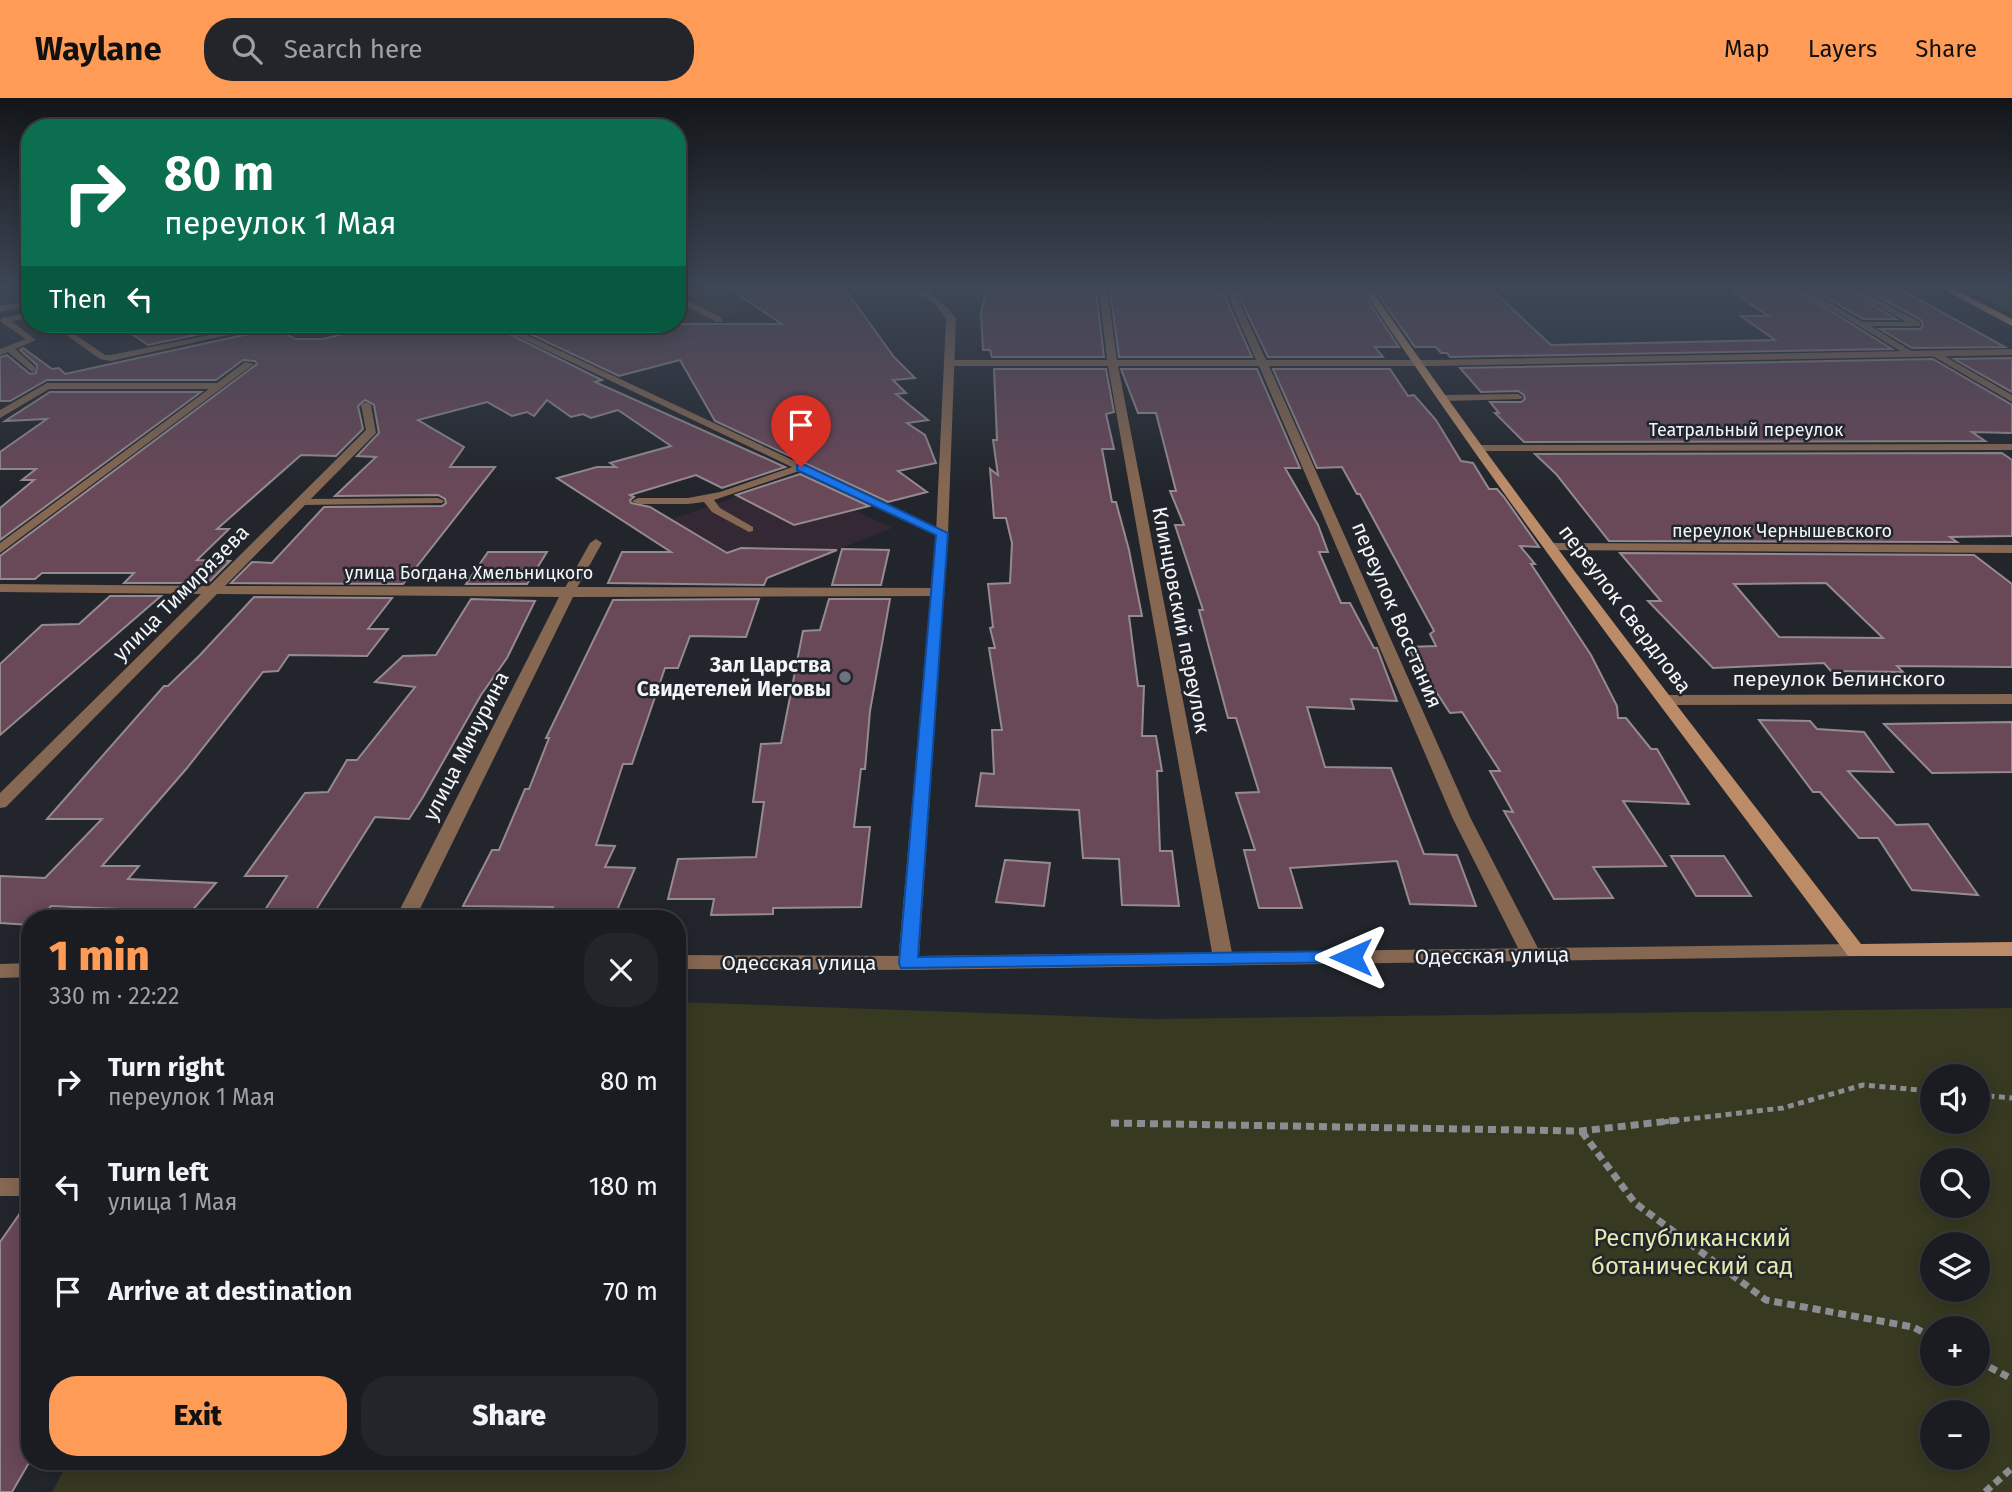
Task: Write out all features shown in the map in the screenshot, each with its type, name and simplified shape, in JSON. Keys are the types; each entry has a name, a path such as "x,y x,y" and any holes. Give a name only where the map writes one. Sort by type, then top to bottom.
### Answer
{"main road":[{"name":"переулок Свердлова","path":"1411,354 1855,951"},
{"name":"Одесская улица","path":"1855,951 2012,949"}],"street":[{"path":"560,354 942,533"},
{"path":"908,963 942,533 949,354"},
{"name":"Клинцовский переулок","path":"1111,354 1223,958"},
{"name":"переулок Восстания","path":"1259,354 1462,819 1532,956"},
{"path":"948,363 1417,363 1909,354"},
{"path":"0,549 249,364"},
{"path":"0,415 47,386 218,386"},
{"name":"улица Тимирязева","path":"0,803 372,431 366,405"},
{"name":"Театральный переулок","path":"1480,448 2012,447"},
{"name":"переулок Чернышевского","path":"1552,547 2012,549"},
{"name":"улица Богдана Хмельницкого","path":"0,588 568,593 937,592"},
{"name":"улица Мичурина","path":"410,910 568,593"},
{"name":"переулок Белинского","path":"1667,700 2012,699"},
{"name":"Одесская улица","path":"686,962 908,963 1855,951"},
{"path":"0,971 21,970"}],"lane":[{"path":"15,354 32,369"},
{"path":"97,354 103,358 130,354"},
{"path":"1934,354 2012,399"},
{"path":"1445,398 1518,397"},
{"path":"638,501 688,501 722,495 801,467"},
{"path":"707,498 716,510 749,529"},
{"path":"301,502 438,501"},
{"path":"568,593 596,543"},
{"path":"0,1187 21,1187"}],"path":[{"path":"1111,1123 1581,1131 1783,1108 1863,1085 1920,1090"},
{"path":"1990,1096 2012,1098"},
{"path":"1581,1131 1635,1203 1766,1300 1913,1326 1920,1330"},
{"path":"1990,1367 2012,1379"},
{"path":"1985,1492 2012,1468"}],"shaded area":[{"path":"788,479 892,528 759,581 649,527"}],"green space":[{"name":"Республиканский ботанический сад","path":"686,1002 1153,1019 2012,1008 2012,1492 52,1492 64,1470 686,1470"}],"building":[{"path":"25,354 31,354 52,369 59,368 65,374 156,354 550,354 602,380 595,382 785,467 722,488 696,475 630,495 634,497 630,500 631,503 650,507 727,553 741,548 837,550 767,578 764,585 608,583 622,552 671,552 557,478 597,467 616,467 610,463 671,446 618,410 591,418 583,414 571,417 547,400 534,416 527,412 512,416 487,402 418,420 464,447 450,467 495,467 403,584 231,583 252,562 272,563 324,507 442,506 446,503 445,499 438,495 335,496 376,457 357,456 379,433 374,405 365,400 358,406 363,429 336,456 301,455 217,529 229,529 197,560 230,561 208,583 124,583 134,573 42,573 35,579 0,579 0,556 257,364 255,361 243,360 216,380 47,380 10,401 0,401 0,357 7,355 30,374 36,373 37,365"},
{"path":"573,354 892,354 915,378 893,380 906,393 896,394 928,420 907,423 925,435 936,463 898,471 927,492 888,502 715,421 680,360 619,376"},
{"path":"991,354 1104,354 1104,357 992,357"},
{"path":"1119,354 1251,354 1252,357 1119,357"},
{"path":"1267,354 1381,354 1383,357 1268,357"},
{"path":"1448,354 1613,354 1450,357"},
{"path":"2012,358 2012,392 1954,359"},
{"path":"1933,359 2012,405 2012,433 1972,432 1985,441 1524,442 1495,413 1499,413 1490,402 1521,402 1525,399 1524,395 1518,391 1481,392 1460,368"},
{"path":"994,369 1106,369 1114,412 1106,414 1114,449 1102,449 1112,502 1116,502 1129,550 1142,616 1129,616 1138,686 1144,686 1142,736 1156,736 1162,771 1157,771 1160,851 1172,851 1179,906 1122,905 1119,859 1083,858 1079,810 976,806 981,773 994,774 992,730 1002,730 989,648 995,648 990,628 993,627 988,584 1010,583 1012,543 1006,518 994,518 990,469 998,475 993,440 997,440"},
{"path":"1121,369 1257,369 1300,468 1285,468 1318,525 1328,552 1319,552 1341,603 1350,603 1374,648 1377,648 1397,701 1351,699 1354,709 1307,707 1325,767 1391,768 1424,854 1457,855 1476,906 1410,904 1397,861 1290,868 1302,908 1259,908 1244,850 1255,850 1236,793 1259,792 1236,718 1228,718 1199,610 1203,610 1175,525 1184,525 1170,491 1176,491 1156,413 1138,413"},
{"path":"1273,369 1390,369 1408,396 1414,395 1436,420 1461,461 1473,463 1489,489 1497,489 1504,497 1539,547 1520,546 1535,564 1531,564 1591,655 1617,706 1618,718 1626,718 1651,749 1657,749 1689,804 1623,801 1666,866 1593,867 1613,898 1554,899 1504,811 1513,812 1490,771 1500,771 1462,712 1450,713 1407,647 1436,646 1430,634 1434,631 1360,494 1357,494 1342,467 1317,468"},
{"path":"50,392 201,392 0,540 0,508 34,480 22,480 36,469 0,469 0,452 47,419 5,421"},
{"path":"2002,453 2012,460 2012,536 1950,537 1957,542 1609,541 1556,474 1535,454"},
{"path":"800,474 869,506 794,525 736,495"},
{"path":"842,549 889,550 881,585 832,585"},
{"path":"488,552 547,552 527,584 466,584"},
{"path":"1620,553 1974,555 2012,584 2012,667 1897,666 1903,672 1831,671 1824,663 1713,668 1648,601 1661,601","holes":["1826,583 1883,638 1779,637 1734,584"]},
{"path":"110,596 161,596 0,735 0,664 42,625 79,624"},
{"path":"254,597 392,598 368,629 388,629 367,656 289,655 278,671 263,672 187,768 102,866 139,866 128,879 216,883 193,910 51,906 47,910 21,910 21,924 0,923 0,876 45,878 102,819 47,819 164,686 168,686"},
{"path":"471,599 535,601 507,658 481,695 409,819 375,817 316,910 265,910 287,876 245,876 305,793 328,792 347,760 357,760 415,687 375,682 403,656 436,655"},
{"path":"759,599 746,637 690,636 678,668 665,668 632,764 623,764 596,845 615,846 605,867 635,868 617,910 463,906 492,850 499,850 525,789 529,789 549,738 546,738 613,600"},
{"path":"829,599 890,599 870,711 865,769 861,769 854,827 870,827 861,907 773,908 773,914 711,915 714,899 668,899 678,859 756,857 764,802 753,802 761,744 781,743 803,631 820,630"},
{"path":"1759,720 1810,721 1817,729 1864,732 1893,772 1848,771 1896,825 1928,824 1978,895 1912,890 1878,838 1859,838 1820,792 1813,792"},
{"path":"2012,722 2012,772 1932,773 1884,724"},
{"path":"1671,856 1724,856 1751,896 1696,896"},
{"path":"1005,860 1050,863 1044,906 996,902"},
{"path":"21,1212 21,1470 25,1470 12,1492 0,1492 0,1242"}],"place":[{"name":"Зал Царства Свидетелей Иеговы","path":"845,677"}],"route":[{"path":"801,467 942,533 908,963 1351,957"}]}
